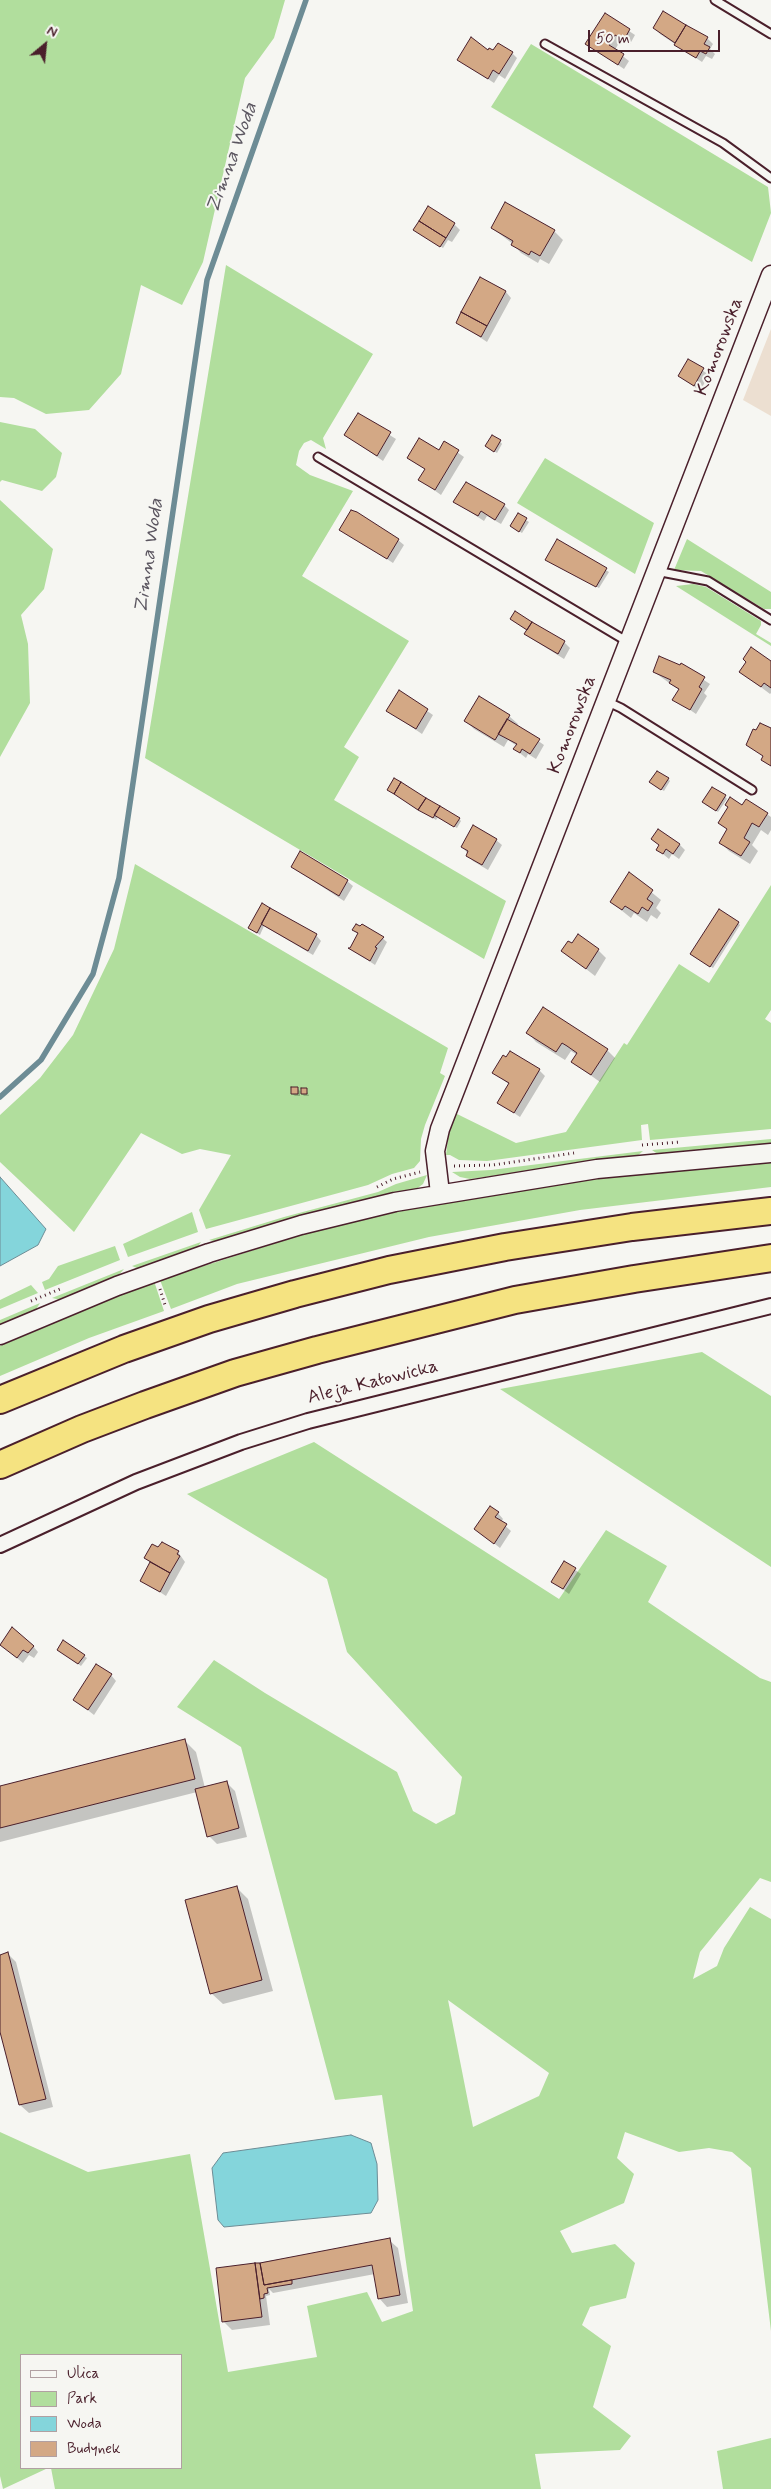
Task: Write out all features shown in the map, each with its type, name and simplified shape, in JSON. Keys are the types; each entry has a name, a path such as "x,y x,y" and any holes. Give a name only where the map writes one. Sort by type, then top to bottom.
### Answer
{"highway":[{"path":"0,1400 124,1349 209,1319 295,1294 390,1270 505,1247 602,1232 771,1211"},
{"path":"0,1465 82,1429 145,1405 235,1373 317,1350 516,1300 634,1279 771,1258"}],"street":[{"name":"Komorowska","path":"440,1194 435,1151 440,1129 771,275"},
{"path":"0,1335 108,1289 210,1253 301,1225 440,1194 588,1170 771,1153"},
{"name":"Aleja Katowicka","path":"0,1545 136,1482 241,1442 308,1421 771,1306"}],"lane":[{"path":"715,0 771,34"},
{"path":"545,44 723,143 771,178"},
{"path":"318,457 628,643"},
{"path":"656,571 708,581 771,620"},
{"path":"605,701 621,708 752,790"}],"path":[{"path":"160,1287 165,1304"}],"shaded area":[{"path":"771,329 771,416 743,400"}],"green space":[{"path":"0,0 285,0 274,38 245,78 203,262 182,305 141,285 121,374 89,410 46,414 14,398 0,397"},
{"path":"531,44 768,187 771,213 752,262 491,107"},
{"path":"226,265 373,354 323,438 326,449 311,440 304,443 299,451 296,465 310,475 353,491 302,576 409,641 344,747 359,757 334,800 506,901 484,959 145,758"},
{"path":"0,422 35,429 62,453 56,477 42,491 2,480 0,482"},
{"path":"545,458 654,523 635,574 517,503"},
{"path":"0,500 53,549 44,589 21,615 28,644 30,703 0,757"},
{"path":"687,539 771,592 771,609 764,609 701,571 674,570"},
{"path":"693,584 706,587 761,621 756,634 771,643 771,646 676,586"},
{"path":"135,864 448,1048 440,1073 445,1076 425,1125 421,1139 420,1161 414,1168 392,1174 368,1185 206,1229 199,1210 231,1155 200,1149 182,1154 141,1133 74,1232 0,1162 0,1115 40,1078 73,1035 114,949"},
{"path":"771,885 771,1010 765,1019 771,1023 771,1129 650,1140 648,1124 641,1125 642,1140 487,1161 459,1160 446,1155 449,1130 455,1113 516,1143 566,1132 624,1043 627,1045 679,964 709,983"},
{"path":"771,1139 771,1145 659,1155 652,1150"},
{"path":"643,1151 636,1157 470,1179 460,1177 452,1172 491,1170"},
{"path":"771,1163 771,1187 580,1210 429,1237 237,1284 171,1309 160,1280 307,1233 422,1206 599,1178"},
{"path":"427,1175 423,1184 415,1190 218,1242 209,1240 284,1217 378,1192 396,1184"},
{"path":"192,1212 198,1232 128,1257 123,1244"},
{"path":"201,1242 197,1248 139,1269 132,1266"},
{"path":"115,1246 120,1260 45,1290 42,1282 49,1279 58,1266"},
{"path":"124,1269 117,1277 61,1300 52,1298"},
{"path":"154,1281 164,1311 89,1338 0,1376 0,1346"},
{"path":"31,1285 38,1293 0,1309 0,1300"},
{"path":"40,1303 35,1311 0,1326 0,1320"},
{"path":"702,1352 771,1396 771,1567 500,1389"},
{"path":"314,1442 559,1599 606,1530 667,1566 648,1602 760,1678 771,1682 771,1882 760,1878 700,1952 693,1979 717,1966 724,1948 750,1907 771,1919 771,2331 751,2168 732,2152 709,2148 679,2152 625,2132 617,2158 634,2174 624,2203 560,2231 572,2253 615,2244 635,2263 626,2298 590,2307 582,2325 611,2346 593,2407 631,2436 620,2450 535,2454 541,2489 55,2489 51,2469 182,2469 182,2354 20,2354 20,2469 46,2469 3,2489 0,2476 0,2132 88,2172 190,2154 228,2372 317,2357 307,2306 367,2292 382,2322 413,2311 382,2095 335,2100 241,1747 177,1707 214,1660 265,1693 397,1772 413,1811 436,1824 455,1814 462,1777 347,1652 327,1579 187,1494","holes":["448,2000 549,2073 539,2096 473,2127"]},
{"path":"771,2438 771,2489 723,2489 717,2451"}],"water":[{"path":"0,1177 46,1229 38,1245 0,1266"},
{"path":"351,2135 371,2143 377,2164 378,2200 371,2213 224,2227 218,2220 212,2168 223,2153"}],"building":[{"path":"663,11 686,25 675,43 653,28"},
{"path":"605,13 630,29 624,40 615,35 609,45 624,54 618,65 585,44"},
{"path":"686,25 708,37 704,44 710,47 706,54 700,51 696,58 674,45"},
{"path":"471,37 488,50 489,48 493,50 498,43 513,52 499,74 493,70 488,79 457,60"},
{"path":"505,202 555,230 540,256 531,251 529,255 511,245 513,241 491,228"},
{"path":"428,206 455,223 446,238 419,221"},
{"path":"419,221 446,238 440,247 413,230"},
{"path":"480,277 506,291 487,326 461,312"},
{"path":"461,312 487,326 481,337 456,323"},
{"path":"688,359 704,368 694,386 678,376"},
{"path":"358,413 391,432 377,456 344,435"},
{"path":"492,435 501,440 494,452 485,446"},
{"path":"419,438 439,450 444,441 459,450 435,490 418,480 425,469 407,458"},
{"path":"466,482 505,504 495,520 481,511 478,516 453,502"},
{"path":"351,510 399,539 387,559 339,530"},
{"path":"518,513 527,518 519,532 510,526"},
{"path":"557,539 607,568 596,587 545,560"},
{"path":"515,611 532,622 527,630 510,619"},
{"path":"532,622 565,641 558,654 524,634"},
{"path":"751,647 771,661 771,688 764,683 761,687 739,672 746,662 743,659"},
{"path":"659,656 680,665 681,663 705,677 699,687 702,689 690,710 672,700 679,689 669,683 671,680 653,672"},
{"path":"399,690 428,709 416,729 386,711"},
{"path":"479,696 510,715 495,740 464,721"},
{"path":"507,719 540,739 530,754 522,749 520,753 513,749 517,744 498,734"},
{"path":"760,723 771,728 771,766 761,760 763,756 746,745 753,729 756,730"},
{"path":"657,771 669,778 661,790 649,782"},
{"path":"394,778 401,782 394,794 387,790"},
{"path":"401,782 426,798 418,810 394,794"},
{"path":"712,787 726,795 716,811 702,802"},
{"path":"730,797 742,805 746,799 768,813 759,827 752,823 744,838 750,842 741,856 719,843 727,829 718,823 728,807 725,805"},
{"path":"426,798 440,806 433,818 418,810"},
{"path":"440,806 460,818 454,827 434,815"},
{"path":"473,825 497,839 482,865 466,856 468,851 461,847"},
{"path":"658,829 680,844 673,854 666,849 663,854 656,850 659,845 651,839"},
{"path":"300,851 348,880 339,896 291,867"},
{"path":"629,872 653,890 647,899 653,903 648,911 642,907 638,914 625,906 622,910 610,902"},
{"path":"262,903 270,908 257,933 248,928"},
{"path":"270,908 317,934 308,951 261,924"},
{"path":"719,909 739,922 710,967 690,954"},
{"path":"356,924 360,926 362,924 384,937 375,947 377,948 370,961 348,948 350,948 358,933 352,930"},
{"path":"578,934 599,949 586,969 561,951 568,941 572,943"},
{"path":"543,1007 608,1049 591,1075 571,1062 577,1053 567,1046 562,1043 556,1052 526,1033"},
{"path":"510,1051 540,1069 514,1113 497,1103 509,1083 492,1073 503,1055 506,1057"},
{"path":"291,1087 298,1087 298,1094 291,1094"},
{"path":"301,1088 307,1088 307,1094 301,1094"},
{"path":"490,1506 499,1512 495,1517 507,1524 494,1544 474,1529"},
{"path":"162,1542 179,1551 177,1554 180,1556 170,1573 144,1558 152,1544 158,1547"},
{"path":"564,1561 576,1568 563,1589 551,1582"},
{"path":"150,1562 170,1573 160,1592 140,1581"},
{"path":"12,1627 34,1646 28,1653 23,1650 17,1658 0,1645"},
{"path":"63,1640 85,1655 78,1664 57,1650"},
{"path":"96,1664 112,1674 88,1710 73,1700"},
{"path":"185,1739 195,1779 0,1828 0,1786"},
{"path":"227,1781 239,1828 207,1837 195,1789"},
{"path":"237,1886 262,1980 210,1994 185,1900"},
{"path":"8,1952 46,2099 19,2105 0,2032 0,1955"},
{"path":"390,2238 400,2295 378,2299 372,2265 264,2285 260,2263"},
{"path":"255,2263 260,2263 264,2285 292,2280 292,2284 267,2288 268,2293 264,2294 264,2298 260,2299"},
{"path":"255,2263 262,2317 222,2322 216,2268"}],"waterway":[{"name":"Zimna Woda","path":"0,1097 41,1060 93,974 119,878 207,280 306,0"}]}
